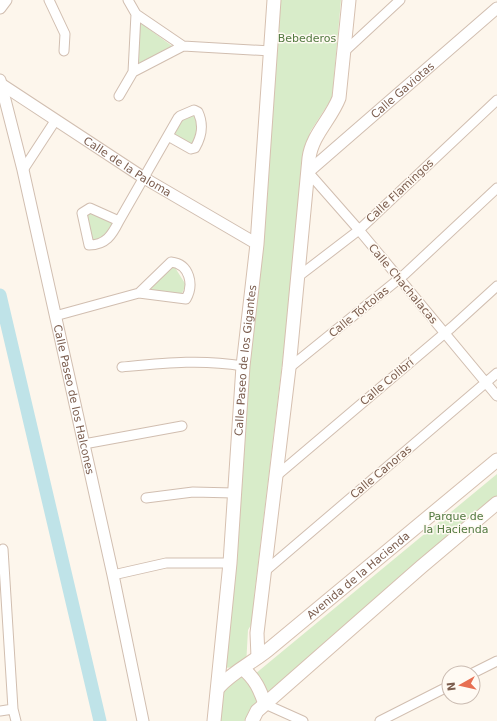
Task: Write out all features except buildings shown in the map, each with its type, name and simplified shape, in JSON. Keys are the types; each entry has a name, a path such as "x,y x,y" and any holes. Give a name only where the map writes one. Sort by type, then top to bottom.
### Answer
{"main road":[{"name":"Calle Paseo de los Gigantes","path":"214,721 230,563 243,366 256,244 274,0"},
{"path":"261,650 264,572 290,368 310,149 339,98 349,0"},
{"name":"Avenida de la Hacienda","path":"218,688 230,676 243,669 261,650 497,460"},
{"path":"252,721 257,711 264,704 421,567 497,504"},
{"path":"243,669 249,674 257,685 264,704"}],"street":[{"path":"0,8 6,0"},
{"path":"49,0 65,34 64,51"},
{"path":"128,0 136,14 183,46"},
{"path":"345,51 400,0"},
{"name":"Calle Gaviotas","path":"308,172 497,8"},
{"path":"119,96 133,72 136,14"},
{"path":"133,72 183,46 270,51"},
{"name":"Calle de la Paloma","path":"0,82 55,121 144,178 256,244"},
{"name":"Calle Paseo de los Halcones","path":"0,82 23,170 113,575 143,721"},
{"name":"Calle Flamingos","path":"299,276 358,230 497,100"},
{"path":"23,170 55,121"},
{"path":"119,221 87,208 82,213 89,245 108,239 119,221 168,136"},
{"name":"Calle Chachalacas","path":"308,172 497,396"},
{"name":"Calle Tórtolas","path":"290,368 398,279 497,188"},
{"path":"55,316 139,294 186,299 190,284 190,276 185,268 171,262 139,294"},
{"name":"Calle Colibrí","path":"275,477 445,333 497,286"},
{"path":"122,367 181,361 224,363 243,366"},
{"name":"Calle Canoras","path":"264,572 497,373"},
{"path":"84,444 182,426"},
{"path":"146,498 193,492 234,493"},
{"path":"3,549 13,709 16,721"},
{"path":"113,575 166,563 230,563"},
{"path":"481,669 497,661"},
{"path":"380,721 441,690"},
{"path":"264,704 303,721"},
{"path":"0,711 13,709"}],"green space":[{"name":"Bebederos","path":"280,0 341,0 332,98 310,132 254,598 255,618 248,630 246,666 225,668"},
{"path":"138,21 172,46 137,65"},
{"path":"191,114 197,117 200,128 194,146 173,133 181,118"},
{"path":"87,209 114,221 111,232 90,244 83,214"},
{"path":"174,266 186,285 181,295 143,292"},
{"name":"Parque de la Hacienda","path":"497,474 497,503 266,694 255,674"},
{"path":"243,675 260,700 244,721 217,721 220,689"}],"waterway":[{"path":"0,295 100,721"}]}
